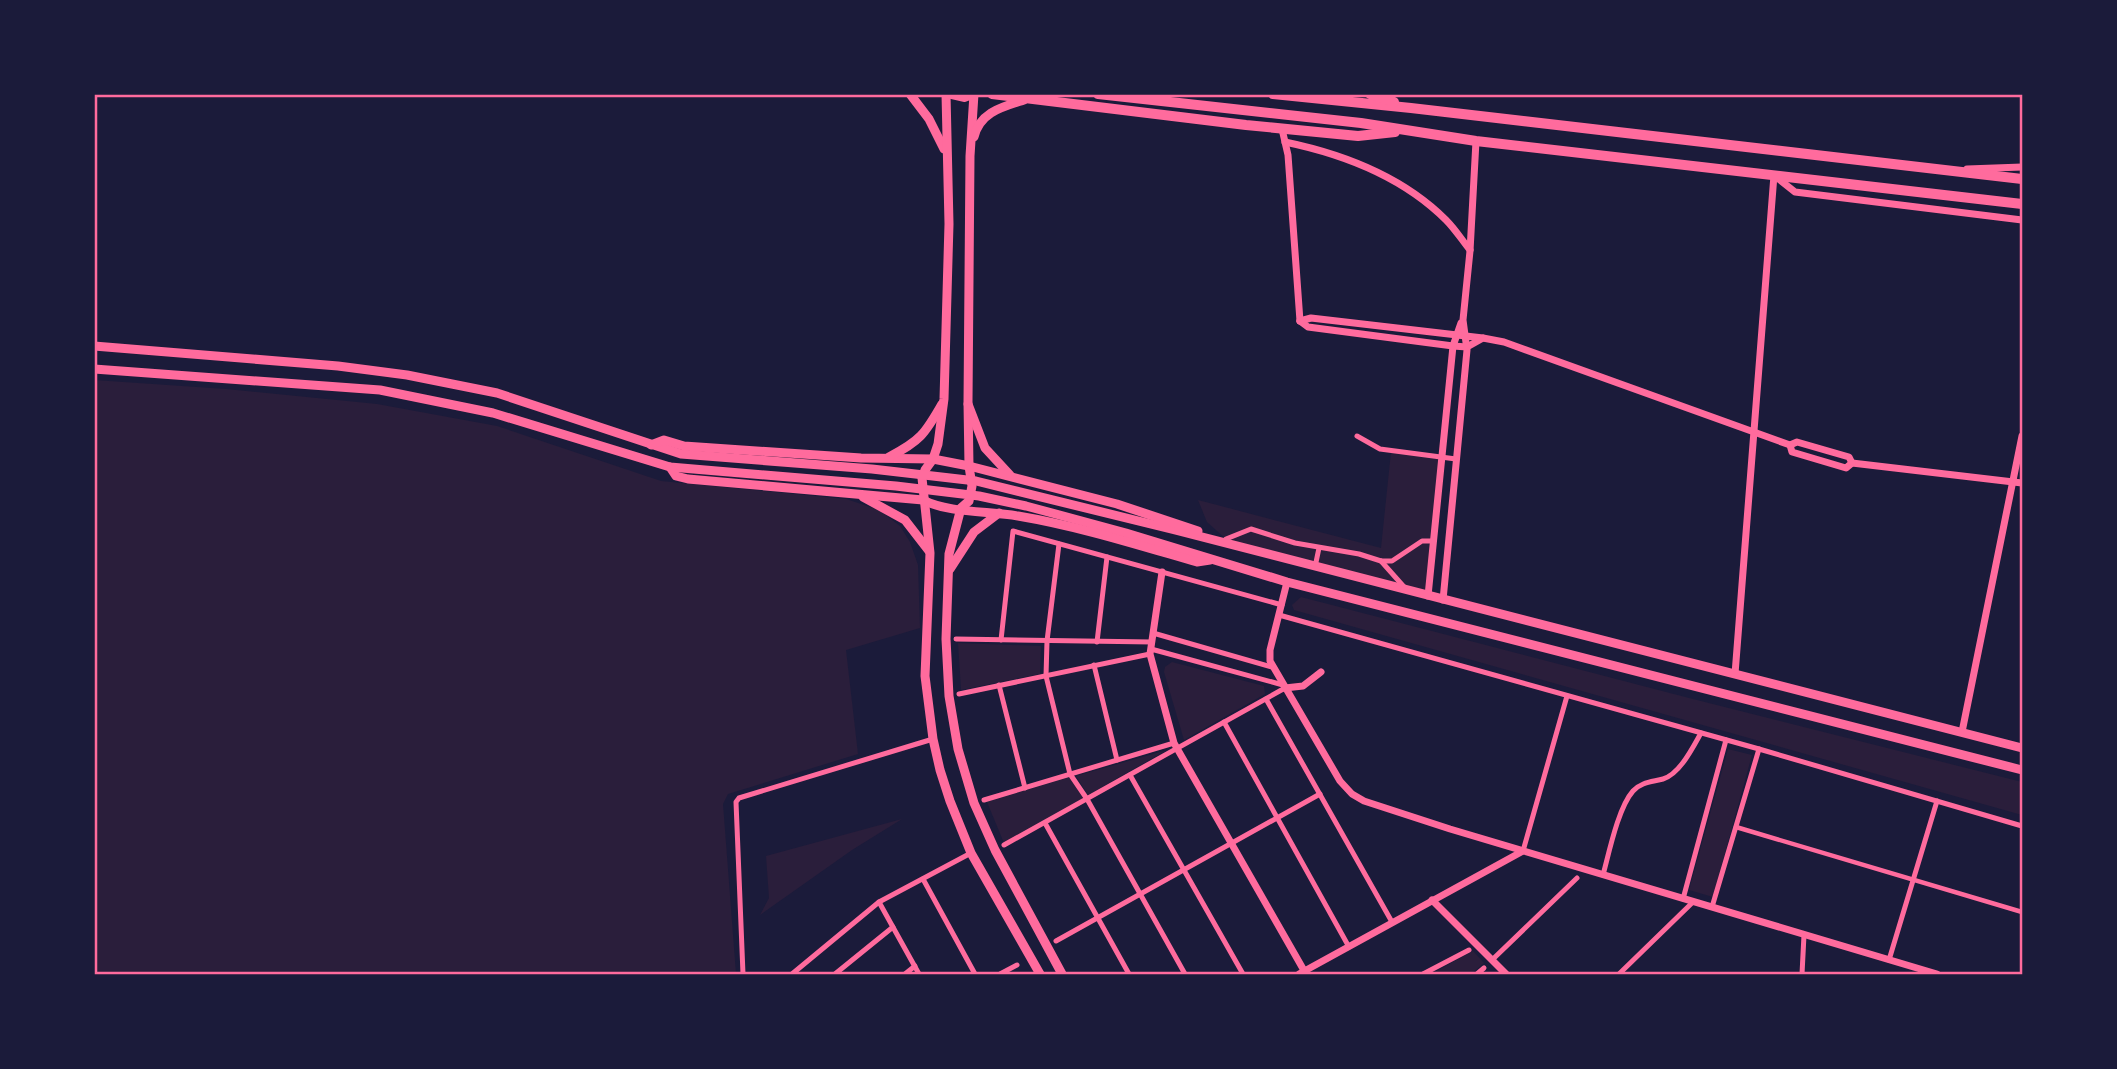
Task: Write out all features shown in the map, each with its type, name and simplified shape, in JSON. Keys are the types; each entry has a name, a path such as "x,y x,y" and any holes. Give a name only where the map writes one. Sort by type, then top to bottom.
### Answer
{"highway":[{"path":"951,94 964,97 973,94"},
{"path":"992,94 1358,136 1410,131"},
{"path":"1098,94 1361,123 1476,141 2022,204"},
{"path":"1273,94 2022,179"},
{"path":"1370,94 1411,108"}],"main road":[{"path":"910,94 929,119 947,154"},
{"path":"946,94 949,225 944,399 942,424 933,459 925,470 923,500 930,553 925,676 933,739 950,801 971,853 1040,975"},
{"path":"973,94 968,403 972,486 969,501 961,508 949,554 947,670 953,722 974,803 986,833 1062,975"},
{"path":"970,156 976,131 983,118 1020,97"},
{"path":"94,346 330,365 407,376 497,393 681,454 872,469 976,481 2022,748"},
{"path":"94,369 380,390 493,413 674,468 896,486 979,496 1118,531 1287,582 2022,770"},
{"path":"887,458 915,443 924,434 944,399"},
{"path":"968,403 985,448 1014,478"},
{"path":"651,445 664,440 684,446 861,458 933,459 1148,513 1239,543 1244,549"},
{"path":"674,468 676,476 688,479 923,500 951,510 961,508 999,513 1049,523 1197,562 1214,559"},
{"path":"858,494 905,520 930,553"},
{"path":"949,570 974,532 999,513"}],"street":[{"path":"1283,129 1288,155 1300,321 1308,327 1452,346 1466,347 1483,338"},
{"path":"1443,600 1466,347 1461,335 1471,251 1476,141"},
{"path":"1285,142 1314,148 1364,166 1409,189 1447,220 1471,251"},
{"path":"1946,170 2022,167"},
{"path":"1774,175 1796,192 2022,220"},
{"path":"1735,674 1774,175"},
{"path":"1300,321 1311,318 1504,342 1790,445 1792,452 1846,468 1852,463 2018,483"},
{"path":"1428,596 1452,346 1461,335"},
{"path":"1357,436 1380,449 1456,459"},
{"path":"1962,733 2018,483 2022,436"},
{"path":"1226,539 1251,529 1295,543 1359,554 1381,561 1392,561 1422,541 1433,541"},
{"path":"1001,640 1013,531 1282,604"},
{"path":"1059,544 1047,641 1046,676 1070,774 1087,799 1185,975"},
{"path":"1315,567 1319,548"},
{"path":"1097,642 1107,557"},
{"path":"1381,561 1407,591"},
{"path":"1162,572 1151,648 1176,746 1303,974 1523,851 1567,696"},
{"path":"1287,582 1270,650 1272,667 1340,782 1358,799 1377,807 1937,975"},
{"path":"1279,615 1759,749 2022,826"},
{"path":"1153,633 1272,667"},
{"path":"956,639 1097,642 1151,648 1284,686 1303,686 1321,672"},
{"path":"959,694 1094,665 1151,648"},
{"path":"1094,665 1117,760"},
{"path":"999,685 1025,788"},
{"path":"1004,845 1130,775 1176,746 1266,699 1284,686"},
{"path":"1266,699 1392,922"},
{"path":"1224,722 1349,947"},
{"path":"1603,875 1619,821 1632,792 1647,782 1665,779 1688,758 1701,733"},
{"path":"743,975 736,802 739,798 933,739"},
{"path":"1684,899 1726,740"},
{"path":"984,800 1117,760 1176,746"},
{"path":"1712,907 1759,749"},
{"path":"1130,775 1243,975"},
{"path":"1056,941 1320,794"},
{"path":"1889,960 1937,801"},
{"path":"1045,823 1129,975"},
{"path":"1736,827 2022,912"},
{"path":"792,975 879,902 971,853"},
{"path":"923,878 975,975"},
{"path":"1492,960 1577,878"},
{"path":"1433,900 1506,975"},
{"path":"879,902 919,975"},
{"path":"1619,975 1693,902"},
{"path":"835,975 892,927"},
{"path":"1802,975 1804,935"},
{"path":"1423,975 1469,950"},
{"path":"1000,975 1017,965"},
{"path":"905,975 915,967"},
{"path":"1477,975 1484,968"}],"shaded area":[{"path":"94,380 226,389 377,404 497,426 661,481 846,499 879,510 900,526 910,542 918,565 920,628 846,650 858,754 728,794 723,804 736,974 95,974"},
{"path":"1391,452 1441,458 1428,596 1226,539 1207,522 1198,500 1381,548"},
{"path":"1301,597 2022,782 2022,815 1294,610 1292,605"},
{"path":"958,643 1041,646 1040,674 961,690"},
{"path":"1172,662 1264,686 1265,694 1184,740 1164,672 1165,667"},
{"path":"1728,749 1752,755 1713,897 1689,890"},
{"path":"1167,750 1088,795 1076,776"},
{"path":"1070,777 1084,798 1004,843 987,802"},
{"path":"902,819 852,850 760,915 769,898 766,856"},
{"path":"1473,951 1484,963 1471,974 1431,974"}]}
